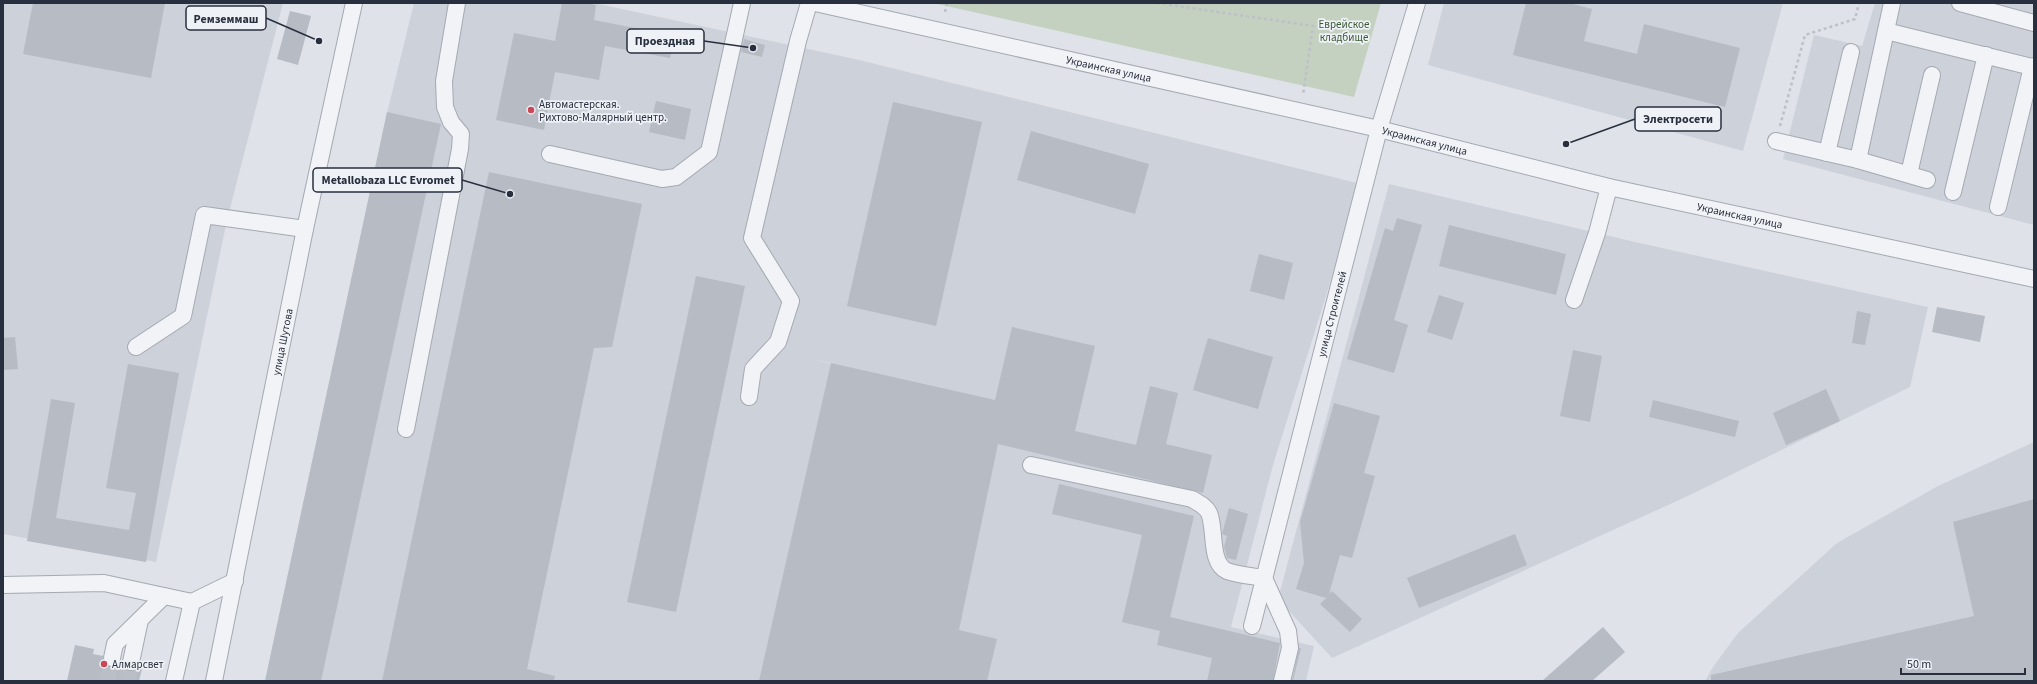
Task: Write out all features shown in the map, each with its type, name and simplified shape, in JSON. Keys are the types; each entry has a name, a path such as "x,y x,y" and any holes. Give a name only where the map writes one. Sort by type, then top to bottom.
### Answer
{"street":[{"name":"улица Шутова","path":"214,681 305,229 354,3"},
{"path":"406,429 460,149 461,134 451,122 445,107 444,81 457,3"},
{"path":"550,154 662,179 676,176 709,152 742,3"},
{"path":"749,397 753,369 778,342 791,301 752,238 798,41 809,3"},
{"name":"Украинская улица","path":"815,3 1379,130 1609,187 2034,279"},
{"name":"улица Строителей","path":"1252,626 1379,130 1417,3"},
{"path":"1858,160 1892,3"},
{"path":"1960,3 2034,23"},
{"path":"1886,31 2033,66 1998,207"},
{"path":"1827,153 1851,52"},
{"path":"1953,192 1986,55"},
{"path":"1909,174 1932,75"},
{"path":"1776,140 1858,160 1926,180"},
{"path":"1574,300 1597,233 1609,187"},
{"path":"136,347 183,316 204,215 305,229"},
{"path":"1031,465 1192,499 1202,505 1209,513 1218,562 1226,570 1264,578 1288,631 1290,648 1282,681"},
{"path":"3,585 104,583 192,602 235,581"},
{"path":"112,658 115,644 164,596"},
{"path":"174,681 192,602"},
{"path":"131,662 140,620"}],"path":[{"path":"945,12 947,3"},
{"path":"1157,3 1313,26 1300,112"},
{"path":"1776,140 1805,35 1855,19 1859,3"}],"shaded area":[{"path":"3,3 283,3 227,220 156,562 3,534"},
{"path":"414,3 594,3 855,59 1361,184 1273,465 1231,627 1314,646 1306,681 265,681 387,113","holes":["811,359 831,363 887,377"]},
{"path":"1444,3 1783,3 1743,151 1428,65"},
{"path":"1875,3 2034,3 2034,225 1783,159 1814,35 1862,46"},
{"path":"1389,184 1635,242 1928,307 1910,387 1690,495 1332,658 1278,599"},
{"path":"2034,442 2034,681 1705,681 1713,667 1738,633 1837,543 1938,486"}],"green space":[{"name":"Еврейское кладбище","path":"933,3 1381,3 1354,97"}],"building":[{"path":"33,3 165,3 151,78 23,54"},
{"path":"562,3 585,3 596,5 594,20 675,36 670,58 605,46 599,80 555,72 544,130 496,120 514,33 555,41"},
{"path":"1526,3 1569,3 1592,9 1584,41 1637,54 1644,24 1740,48 1725,107 1513,55"},
{"path":"290,11 311,16 298,65 277,59"},
{"path":"744,39 765,45 762,57 741,52"},
{"path":"656,101 691,109 685,140 649,132"},
{"path":"893,102 982,122 936,326 847,306"},
{"path":"387,112 441,124 321,681 265,681"},
{"path":"1031,131 1149,164 1135,214 1017,180"},
{"path":"489,172 642,204 612,347 594,348 527,669 555,676 554,681 382,681"},
{"path":"1397,218 1422,225 1394,320 1408,325 1394,373 1347,359 1385,228 1393,231"},
{"path":"1449,225 1566,254 1556,295 1439,266"},
{"path":"1259,254 1293,263 1284,300 1250,291"},
{"path":"696,276 745,286 676,612 627,602"},
{"path":"1439,295 1464,303 1452,340 1427,332"},
{"path":"1937,307 1985,316 1980,342 1932,332"},
{"path":"1857,311 1871,314 1865,345 1852,343"},
{"path":"1012,327 1095,346 1075,431 1136,445 1150,386 1178,393 1166,444 1212,455 1203,493 998,444 959,630 997,639 987,681 759,681 831,363 995,400"},
{"path":"15,337 18,369 3,370 3,338"},
{"path":"1208,338 1273,357 1258,409 1193,390"},
{"path":"1573,350 1602,356 1590,422 1560,416"},
{"path":"128,364 179,373 146,562 27,541 51,399 75,403 56,518 129,530 136,493 106,488"},
{"path":"1826,389 1840,421 1786,445 1773,413"},
{"path":"1653,400 1739,421 1735,437 1649,417"},
{"path":"1334,403 1380,416 1364,473 1375,476 1352,558 1340,555 1329,594 1332,591 1362,619 1350,632 1320,604 1326,598 1296,589 1304,563 1300,522"},
{"path":"1059,484 1194,516 1170,617 1280,643 1273,681 1207,681 1212,658 1157,645 1160,631 1122,622 1142,535 1052,514"},
{"path":"2034,499 2034,681 1711,681 1711,675 1974,616 1953,522"},
{"path":"1229,508 1248,514 1236,560 1227,558 1224,547 1227,536 1222,534"},
{"path":"1515,534 1527,565 1419,608 1407,578"},
{"path":"1603,627 1625,652 1592,681 1542,681"},
{"name":"Алмарсвет","path":"75,645 94,649 93,654 103,656 103,661 110,667 115,667 121,660 124,669 129,671 134,671 140,664 143,665 139,681 67,681"},
{"path":"1299,648 1301,648 1292,681"}],"tunnel":[{"path":"107,681 112,658"},
{"path":"127,681 131,662"}],"place":[{"name":"Ремземмаш","path":"319,41"},
{"name":"Проездная","path":"753,48"},
{"name":"Автомастерская. Рихтово-Малярный центр.","path":"531,110"},
{"name":"Электросети","path":"1566,144"},
{"name":"Metallobaza LLC Evromet","path":"510,194"},
{"name":"Алмарсвет","path":"104,664"}]}
